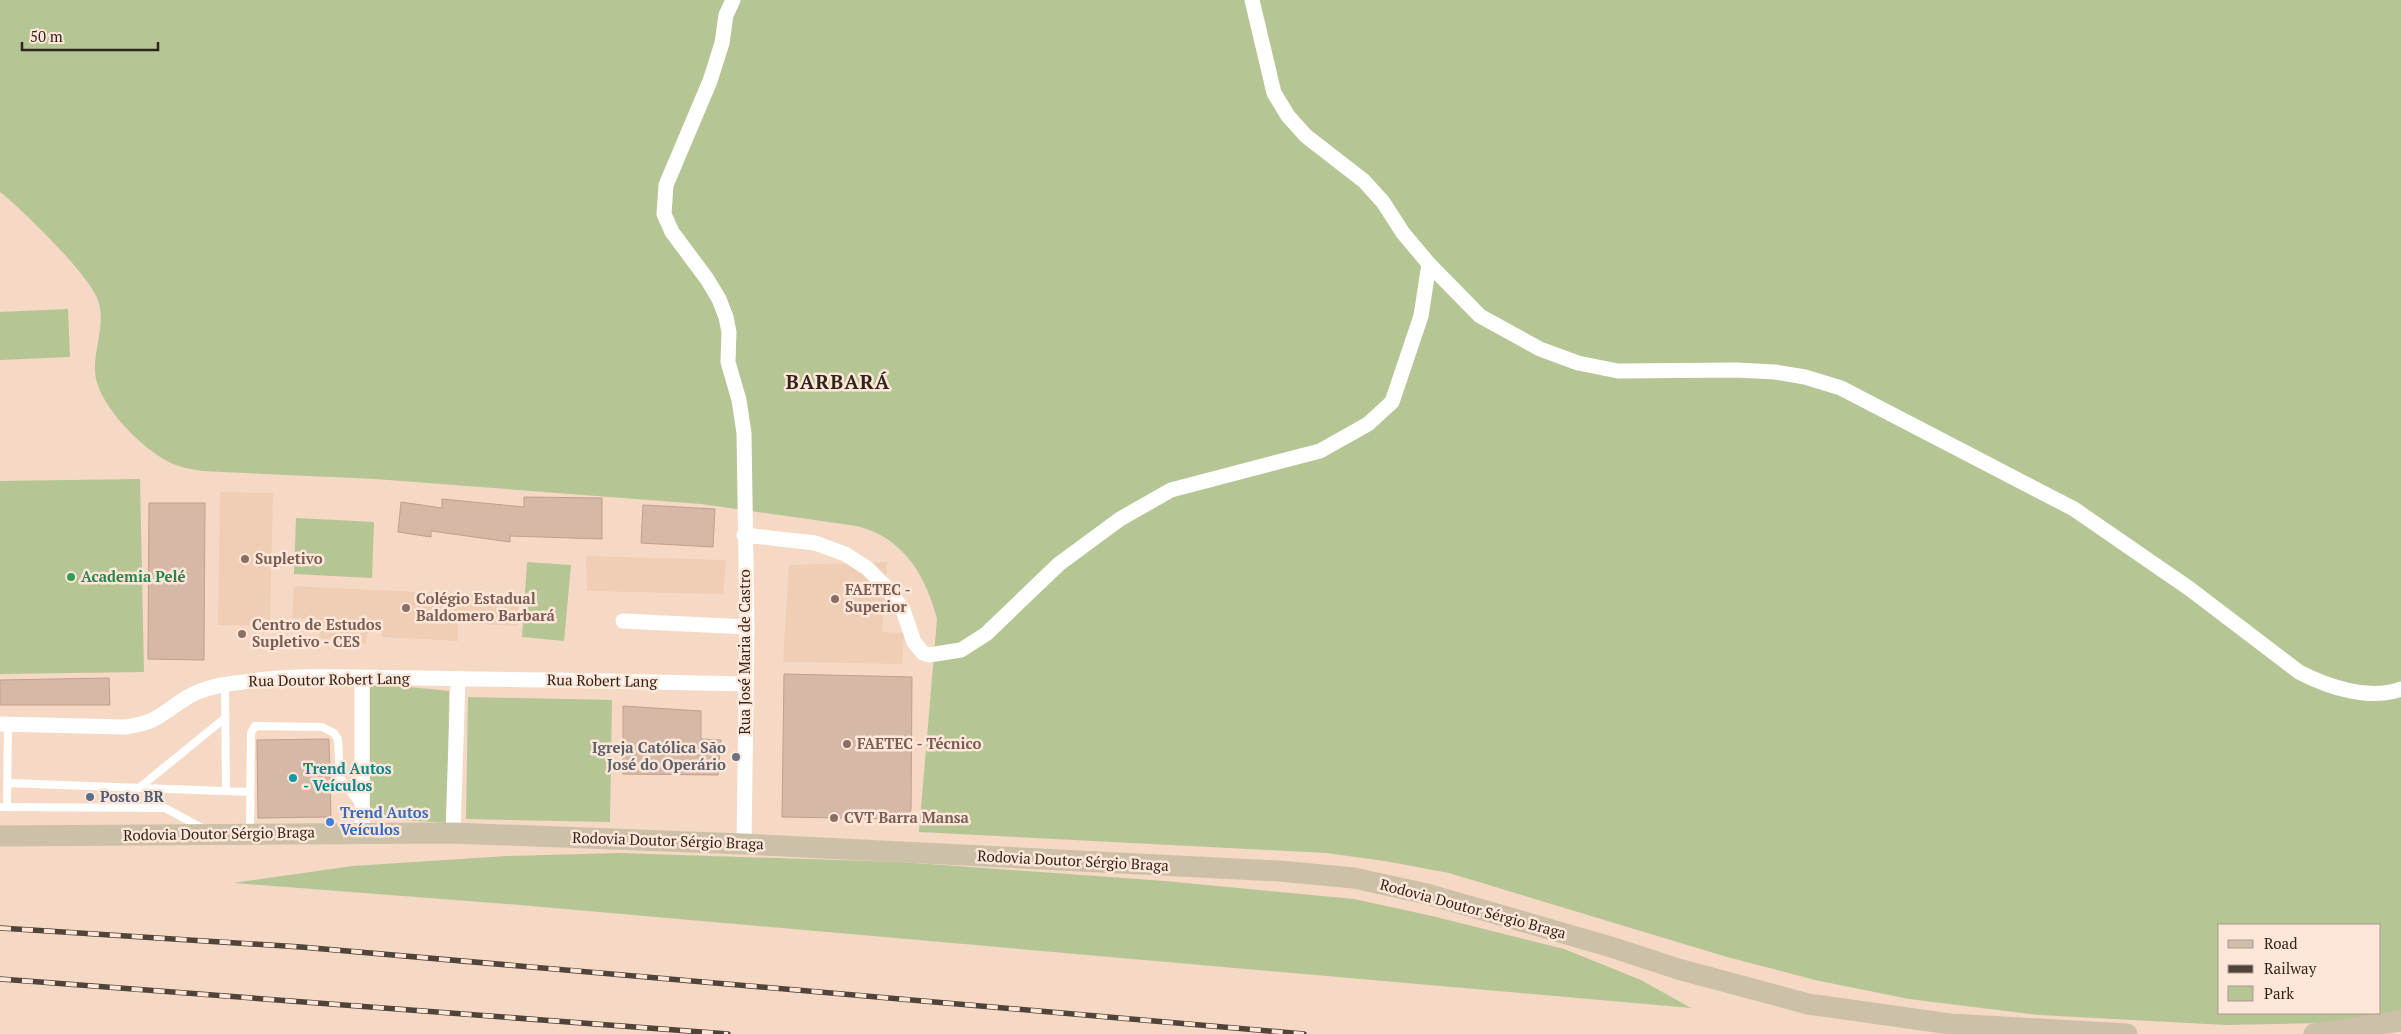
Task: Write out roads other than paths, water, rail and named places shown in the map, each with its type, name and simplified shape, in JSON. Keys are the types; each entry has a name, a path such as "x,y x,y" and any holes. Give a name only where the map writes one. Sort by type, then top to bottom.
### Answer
{"main road":[{"name":"Rodovia Doutor Sérgio Braga","path":"0,836 362,832 453,833 744,844 1279,871 1354,878 1436,896 1678,968 1808,1004 1950,1024 2127,1034"},
{"path":"2314,1034 2401,1021"}],"street":[{"name":"Rua José Maria de Castro","path":"733,0 726,15 722,43 710,80 666,185 663,197 664,214 672,232 707,279 719,299 726,317 729,332 728,362 739,400 744,433 747,627 744,844"},
{"path":"1243,0 1254,5 1274,93 1288,116 1306,136 1364,181 1383,202 1403,233 1429,264 1480,316 1540,349 1578,363 1618,372 1736,370 1775,372 1805,377 1841,388 2074,509 2190,589 2299,672 2317,681 2348,690 2383,692 2401,689"},
{"path":"744,527 815,543 845,554 867,568 891,593 903,610 914,642 923,653 938,654 961,650 986,634 1059,564 1120,519 1171,490 1320,451 1368,424 1392,402 1421,316 1429,264"},
{"path":"623,621 747,627"},
{"path":"362,678 362,832"},
{"name":"Rua Doutor Robert Lang","path":"4,724 125,727 139,725 154,721 189,696 224,685 278,679 458,679"},
{"path":"453,833 458,679"},
{"name":"Rua Robert Lang","path":"458,679 746,684"}],"lane":[{"path":"224,685 226,791"},
{"path":"139,788 225,718"},
{"path":"4,724 7,783 3,807 165,808 212,834"},
{"path":"250,833 251,732 253,727 322,727 338,737 340,778 362,808"},
{"path":"7,783 250,792"}],"railway":[{"path":"0,928 301,947 1304,1034"},
{"path":"0,979 728,1034"}],"place":[{"name":"Supletivo","path":"245,559"},
{"name":"Academia Pelé","path":"71,577"},
{"name":"FAETEC - Superior","path":"835,599"},
{"name":"Colégio Estadual Baldomero Barbará","path":"406,608"},
{"name":"Centro de Estudos Supletivo - CES","path":"242,634"},
{"name":"FAETEC - Técnico","path":"847,744"},
{"name":"Igreja Católica São José do Operário","path":"736,757"},
{"name":"Trend Autos - Veículos","path":"293,778"},
{"name":"Posto BR","path":"90,797"},
{"name":"CVT Barra Mansa","path":"834,818"},
{"name":"Trend Autos Veículos","path":"330,822"}],"district":[{"name":"BARBARÁ","path":"838,382"}]}
